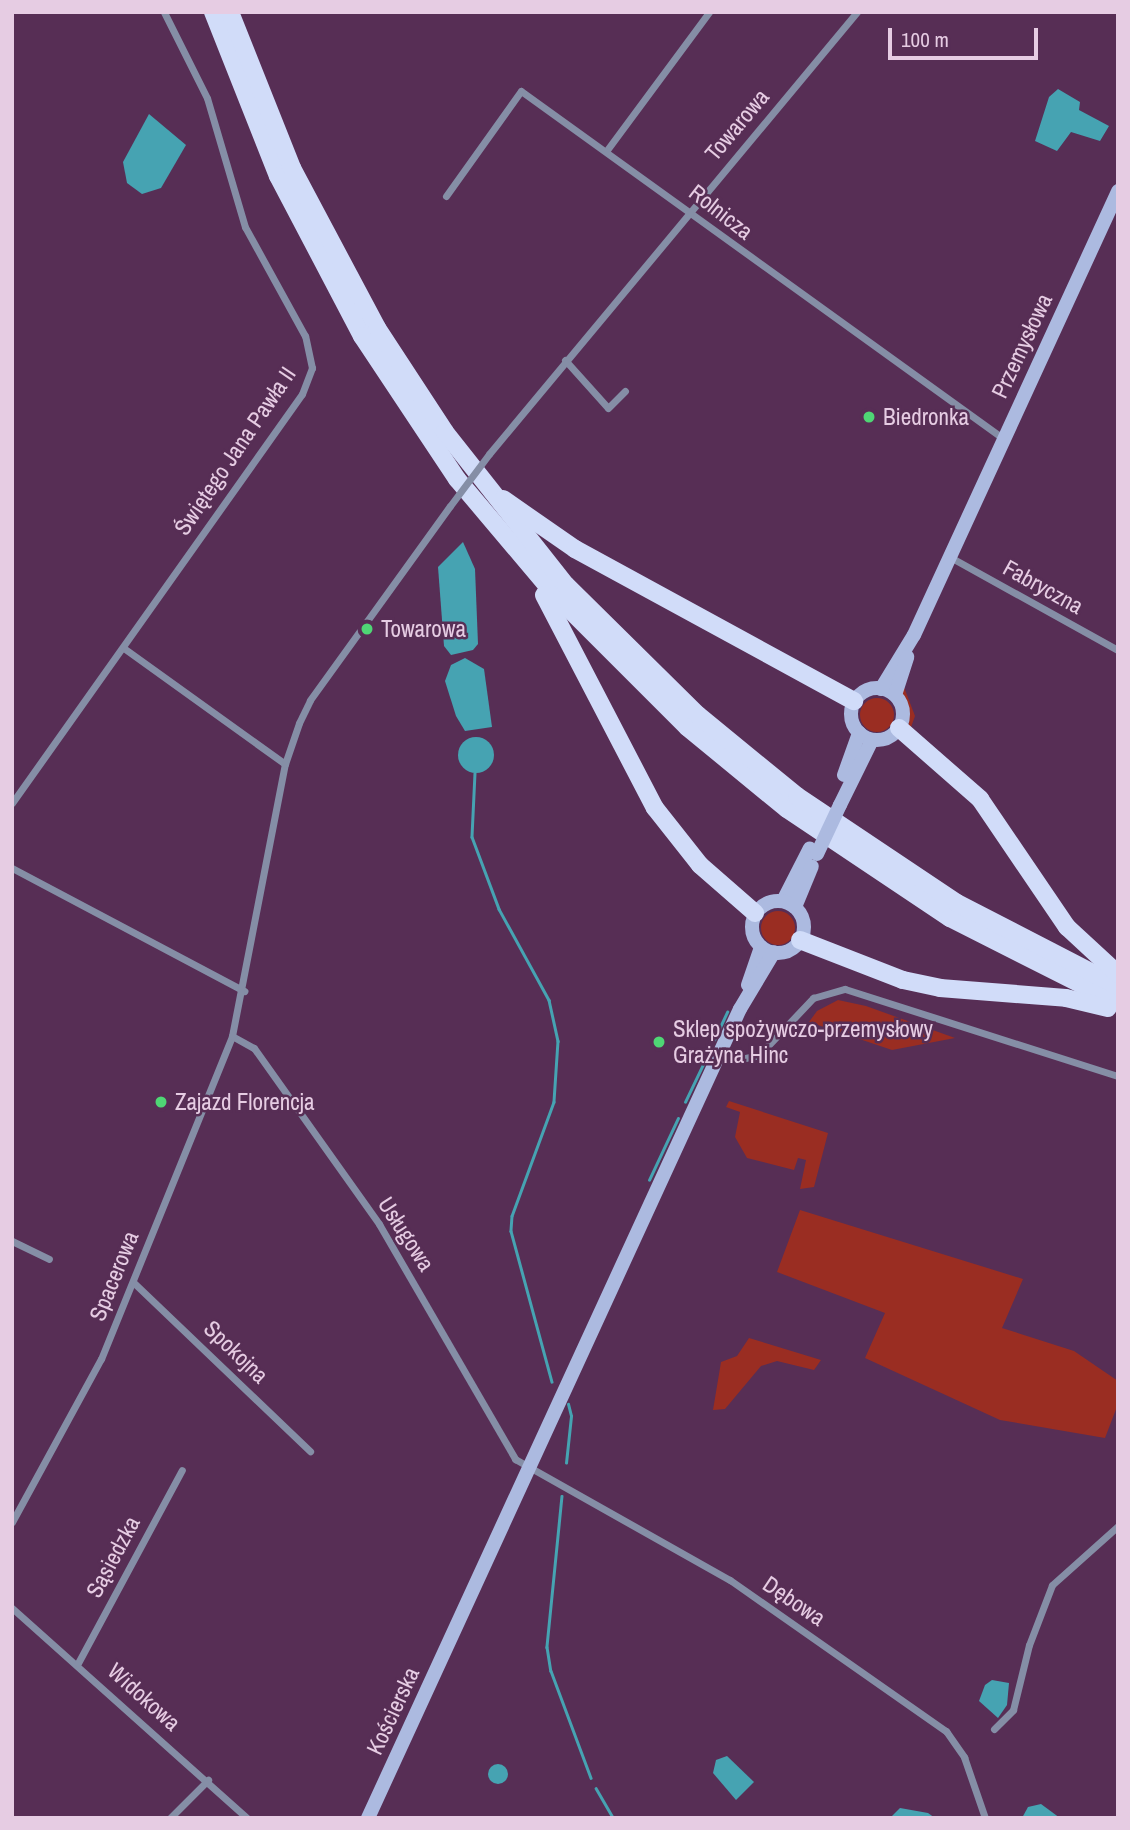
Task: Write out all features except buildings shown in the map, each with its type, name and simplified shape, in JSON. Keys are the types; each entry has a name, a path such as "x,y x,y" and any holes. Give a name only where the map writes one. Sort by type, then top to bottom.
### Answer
{"main road":[{"path":"213,12 278,176 357,327 457,478 532,570 638,681 787,809 950,918 1118,1003"},
{"path":"230,12 286,155 340,263 417,391 495,497 605,626 698,715 786,788 957,903 1118,985"},
{"name":"Przemysłowa","path":"881,689 914,635 1118,191"},
{"path":"495,497 507,500 575,549 855,701"},
{"path":"532,570 655,808 701,865 755,913"},
{"name":"Przemysłowa","path":"895,695 914,635"},
{"path":"881,689 895,695 903,714 899,728 888,738 866,737 851,715 855,701 863,692 881,689"},
{"path":"899,728 981,799 1067,927 1118,974"},
{"path":"789,904 866,737"},
{"path":"767,903 789,904 803,919 800,940 789,950 768,950 752,927 755,913 767,903"},
{"path":"800,940 915,983 1066,998 1118,1011"},
{"path":"720,1053 768,950"},
{"name":"Kościerska","path":"368,1818 720,1053"}],"street":[{"name":"Świętego Jana Pawła II","path":"12,803 125,649 302,394 312,369 305,336 245,227 207,98 164,12"},
{"path":"607,150 709,12"},
{"name":"Towarowa","path":"232,1036 244,991 285,764 310,700 489,454 857,12"},
{"name":"Rolnicza","path":"446,196 521,90 1004,439"},
{"path":"565,360 608,408 625,391"},
{"name":"Fabryczna","path":"950,557 1118,650"},
{"path":"125,649 285,764"},
{"path":"12,868 244,991"},
{"path":"720,1053 736,1060 758,1055 813,998 845,989 1118,1076"},
{"name":"Spacerowa","path":"12,1522 101,1359 232,1036"},
{"name":"Usługowa","path":"232,1036 254,1048 379,1224 515,1459 530,1465"},
{"path":"12,1241 49,1259"},
{"name":"Spokojna","path":"133,1282 310,1451"},
{"name":"Dębowa","path":"530,1465 730,1580 946,1731 964,1757 985,1818"},
{"name":"Sąsiedzka","path":"78,1663 182,1470"},
{"path":"994,1730 1013,1710 1023,1666 1052,1585 1118,1526"},
{"name":"Widokowa","path":"12,1608 78,1663 247,1818"},
{"path":"170,1818 208,1780"}],"shaded area":[{"path":"1058,89 1080,102 1079,110 1109,126 1100,141 1071,132 1057,151 1035,141 1049,97"},
{"path":"149,114 186,145 161,188 142,194 127,183 123,162"},
{"path":"463,542 475,569 478,644 473,650 451,655 444,646 438,567"},
{"path":"465,658 484,669 492,727 465,731 456,716 445,681 451,665"},
{"path":"902,682 915,716 910,730 901,693"},
{"path":"877,698 889,703 894,715 889,727 877,732 865,727 860,715 865,703"},
{"path":"476,737 488,743 494,755 488,767 476,773 464,767 458,755 464,743"},
{"path":"778,911 790,916 795,928 790,940 778,945 766,940 761,928 766,916"},
{"path":"838,1000 866,1006 955,1038 892,1050 809,1022 817,1011"},
{"path":"729,1101 828,1133 814,1187 800,1189 806,1160 798,1158 794,1170 747,1158 735,1137 740,1112 726,1107"},
{"path":"800,1210 1023,1279 1002,1328 1074,1351 1118,1381 1118,1404 1105,1438 1000,1420 865,1358 885,1313 777,1272"},
{"path":"749,1338 821,1360 814,1370 777,1361 761,1366 725,1409 713,1410 721,1362 737,1356"},
{"path":"992,1680 1009,1683 1007,1705 998,1718 979,1701 985,1685"},
{"path":"727,1756 754,1782 736,1800 713,1773 716,1760"},
{"path":"498,1764 505,1767 508,1774 505,1781 498,1784 491,1781 488,1774 491,1767"},
{"path":"1041,1804 1060,1818 1022,1818 1028,1807"},
{"path":"900,1808 928,1813 935,1818 890,1818"}],"waterway":[{"path":"475,773 472,837 499,909 549,1000 558,1041 554,1102 512,1216 511,1231 552,1382"},
{"path":"714,1040 727,1012"},
{"path":"685,1102 707,1056"},
{"path":"649,1180 678,1118"},
{"path":"566,1463 571,1416 568,1404"},
{"path":"562,1496 547,1647 551,1671 591,1778"},
{"path":"596,1788 613,1818"}],"place":[{"name":"Biedronka","path":"869,417"},
{"name":"Towarowa","path":"367,629"},
{"name":"Sklep spożywczo-przemysłowy Grażyna Hinc","path":"659,1042"},
{"name":"Zajazd Florencja","path":"161,1102"}]}
